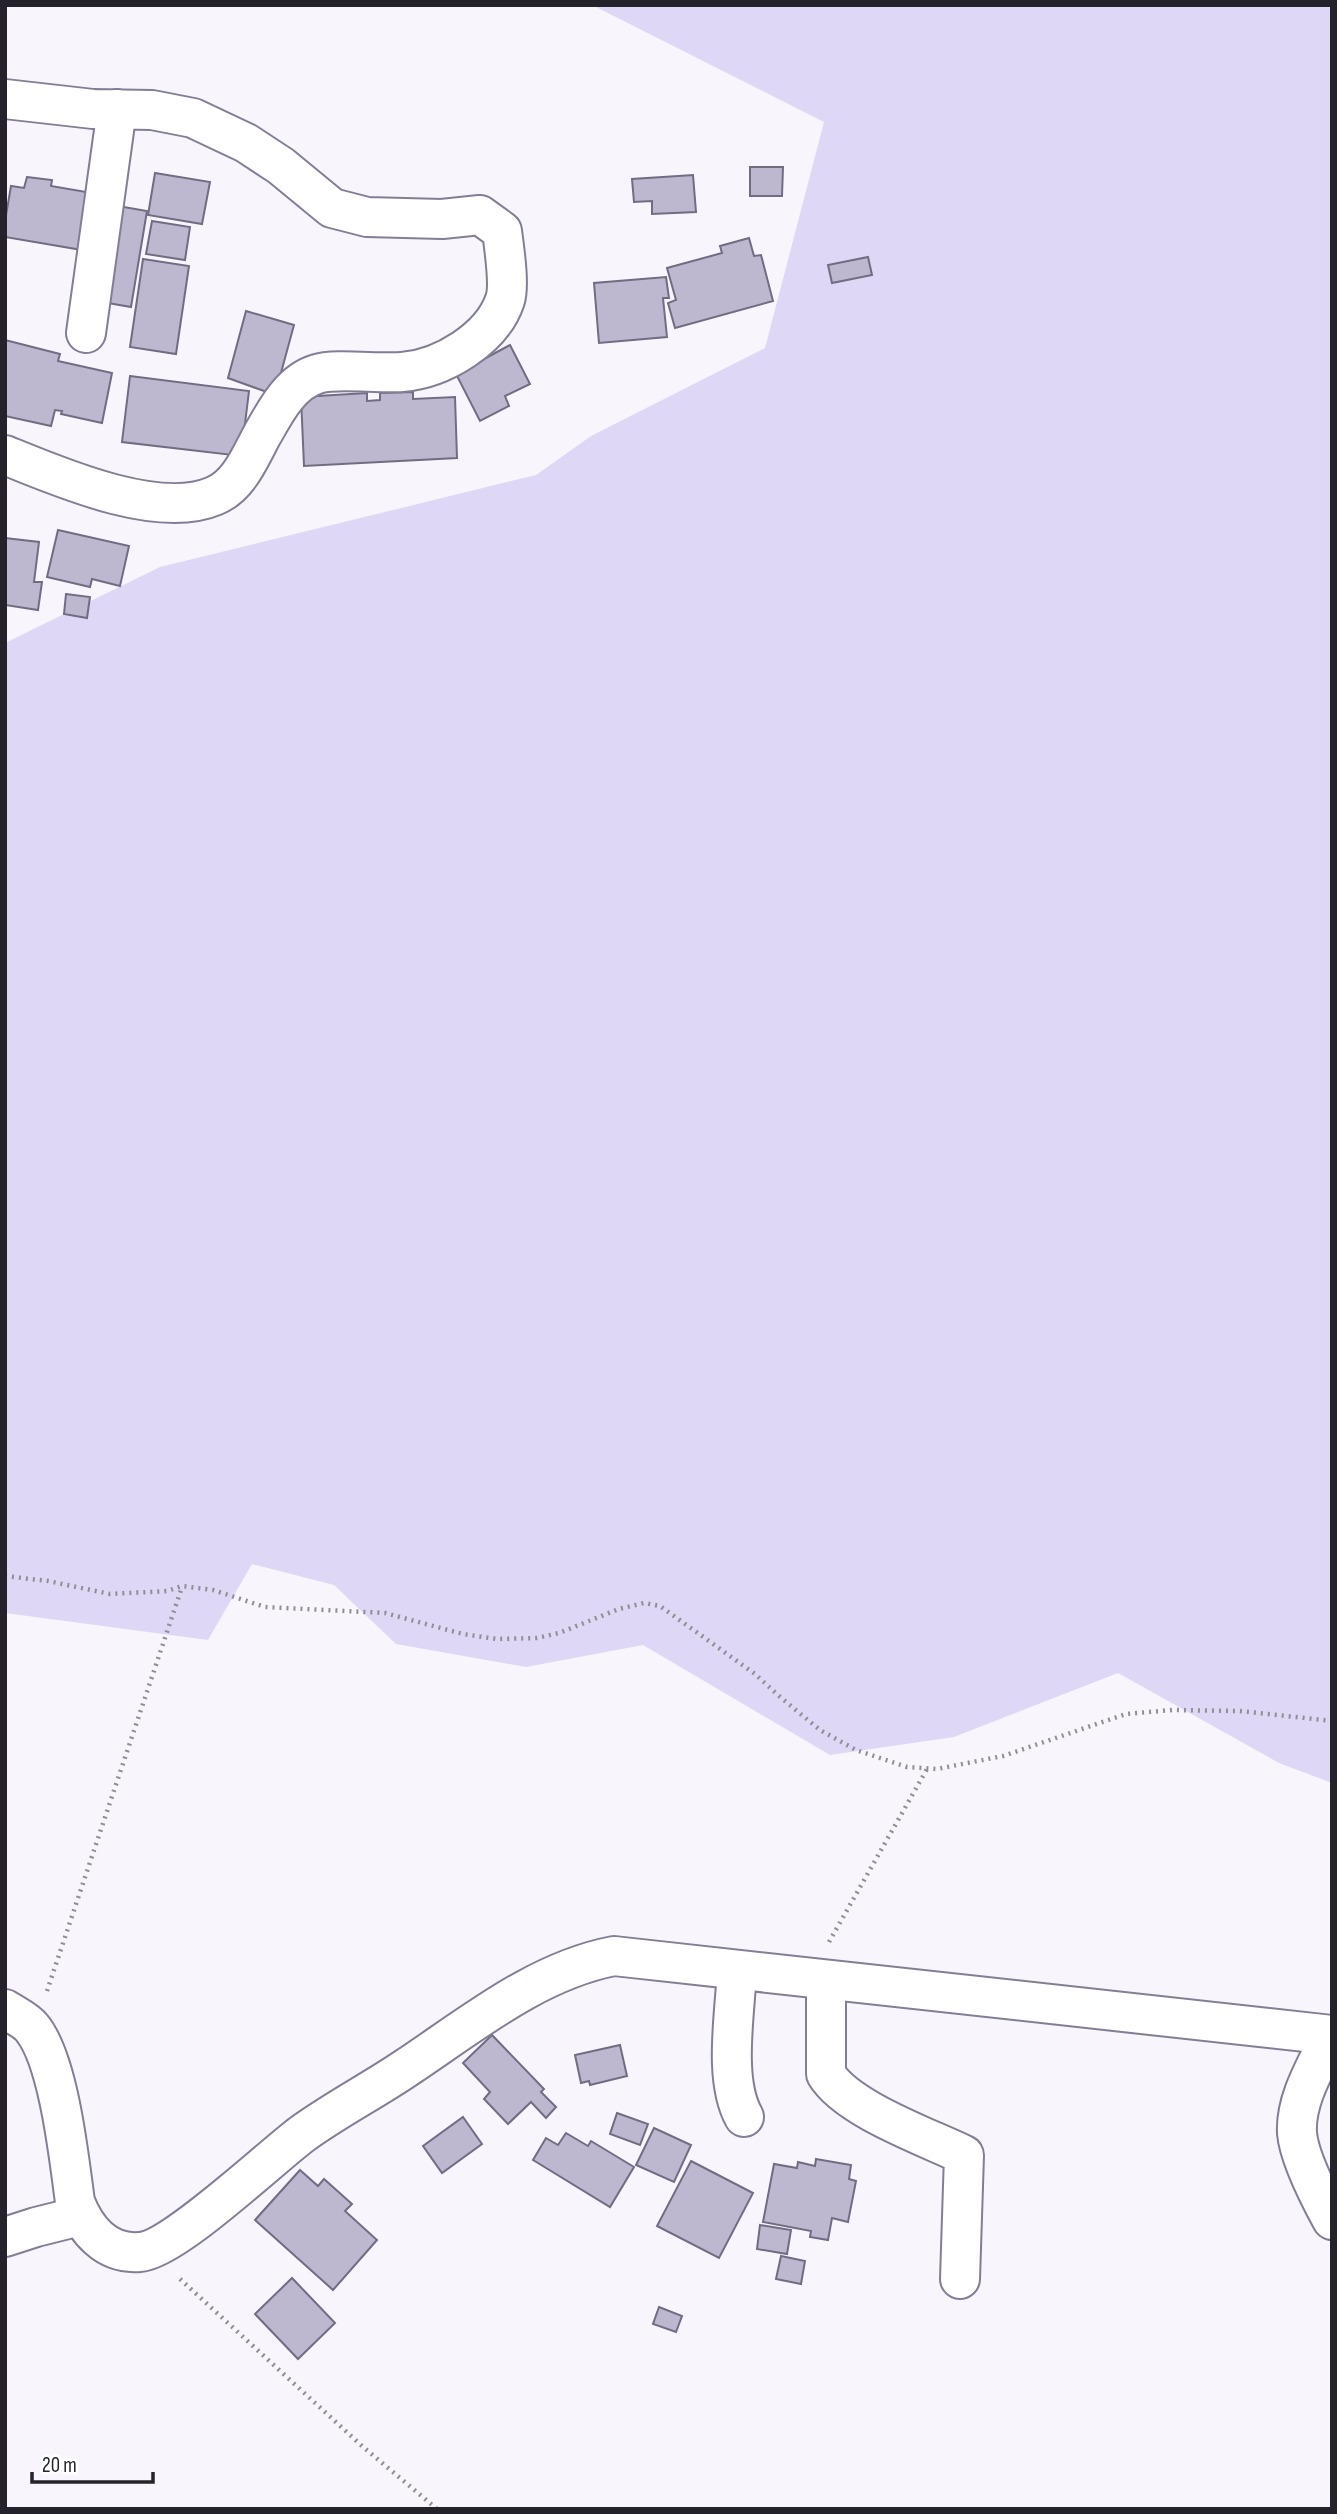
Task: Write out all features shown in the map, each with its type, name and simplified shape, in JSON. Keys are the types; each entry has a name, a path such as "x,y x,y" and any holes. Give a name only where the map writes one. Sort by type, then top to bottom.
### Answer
{"street":[{"path":"5,99 93,109 152,110 193,118 246,143 281,166 332,208 366,217 442,219 480,215 502,231 506,298 492,325 465,348 427,367 403,372 318,373 297,384 274,412 240,476 215,496 178,504 131,499 5,455"},
{"path":"86,333 117,109"},
{"path":"20,2020 43,2046 57,2091 75,2202 80,2216 91,2233 107,2246 123,2252 159,2247 183,2231 304,2133 522,1992 566,1968 614,1955 1331,2035 1304,2092 1297,2134 1314,2186 1332,2220"},
{"path":"737,1970 732,2084 737,2104 744,2117"},
{"path":"818,1979 826,2074 832,2084 848,2097 889,2120 964,2155 960,2279"},
{"path":"5,2237 80,2216"}],"path":[{"path":"5,1576 48,1581 110,1594 166,1591 182,1586 214,1590 265,1607 385,1613 463,1634 497,1639 537,1638 559,1633 618,1609 644,1603 660,1606 755,1674 820,1730 856,1750 907,1767 927,1769 961,1766 1003,1756 1126,1714 1172,1710 1239,1711 1332,1721"},
{"path":"20,2020 182,1586"},
{"path":"818,1979 927,1769"},
{"path":"149,2250 362,2446 437,2509"}],"shaded area":[{"path":"592,5 1332,5 1332,1783 1279,1763 1118,1673 954,1737 830,1755 643,1645 526,1667 396,1644 334,1585 252,1564 208,1640 5,1613 5,643 160,567 536,475 591,436 765,348 824,122"}],"building":[{"path":"750,167 783,167 782,196 750,196"},
{"path":"155,173 210,182 202,224 148,215"},
{"path":"693,175 696,212 652,214 652,201 634,202 632,179"},
{"path":"27,177 52,180 51,186 92,193 82,250 5,237 11,186 24,188"},
{"path":"118,206 147,211 131,307 102,302"},
{"path":"152,221 190,227 185,260 146,254"},
{"path":"749,238 754,256 761,255 773,301 675,328 668,303 676,300 667,268 722,253 720,246"},
{"path":"868,257 872,275 832,283 828,265"},
{"path":"143,259 189,266 176,354 130,347"},
{"path":"666,277 669,298 663,298 667,337 599,343 594,283"},
{"path":"246,311 294,325 275,395 228,378"},
{"path":"5,340 60,354 58,361 112,373 102,423 61,414 62,411 55,410 51,426 5,416"},
{"path":"510,345 530,384 505,396 509,406 480,421 456,374"},
{"path":"130,376 249,391 241,456 122,442"},
{"path":"413,392 413,399 455,397 457,458 304,466 301,397 367,393 367,401 380,400 380,393"},
{"path":"58,530 129,546 120,586 92,579 90,587 47,577"},
{"path":"5,538 39,542 34,582 42,582 38,610 5,605"},
{"path":"66,594 90,597 87,618 64,614"},
{"path":"492,2035 544,2089 541,2092 556,2107 546,2118 531,2102 508,2124 484,2099 490,2092 463,2063"},
{"path":"620,2045 627,2076 590,2085 589,2081 581,2083 575,2055"},
{"path":"617,2113 648,2124 640,2145 610,2134"},
{"path":"463,2117 482,2144 442,2173 423,2146"},
{"path":"654,2128 691,2145 674,2182 636,2165"},
{"path":"566,2133 588,2146 591,2141 634,2167 610,2207 533,2160 546,2138 558,2145"},
{"path":"816,2159 851,2165 849,2179 856,2181 848,2222 832,2218 828,2240 810,2237 811,2231 763,2222 774,2164 797,2168 798,2162 815,2166"},
{"path":"691,2161 753,2193 719,2258 657,2226"},
{"path":"300,2170 318,2186 324,2179 352,2204 345,2211 377,2240 333,2290 255,2220"},
{"path":"760,2225 791,2230 787,2254 757,2249"},
{"path":"781,2256 805,2261 801,2284 776,2279"},
{"path":"292,2278 335,2323 298,2359 255,2314"},
{"path":"659,2307 682,2316 676,2332 653,2324"}]}
